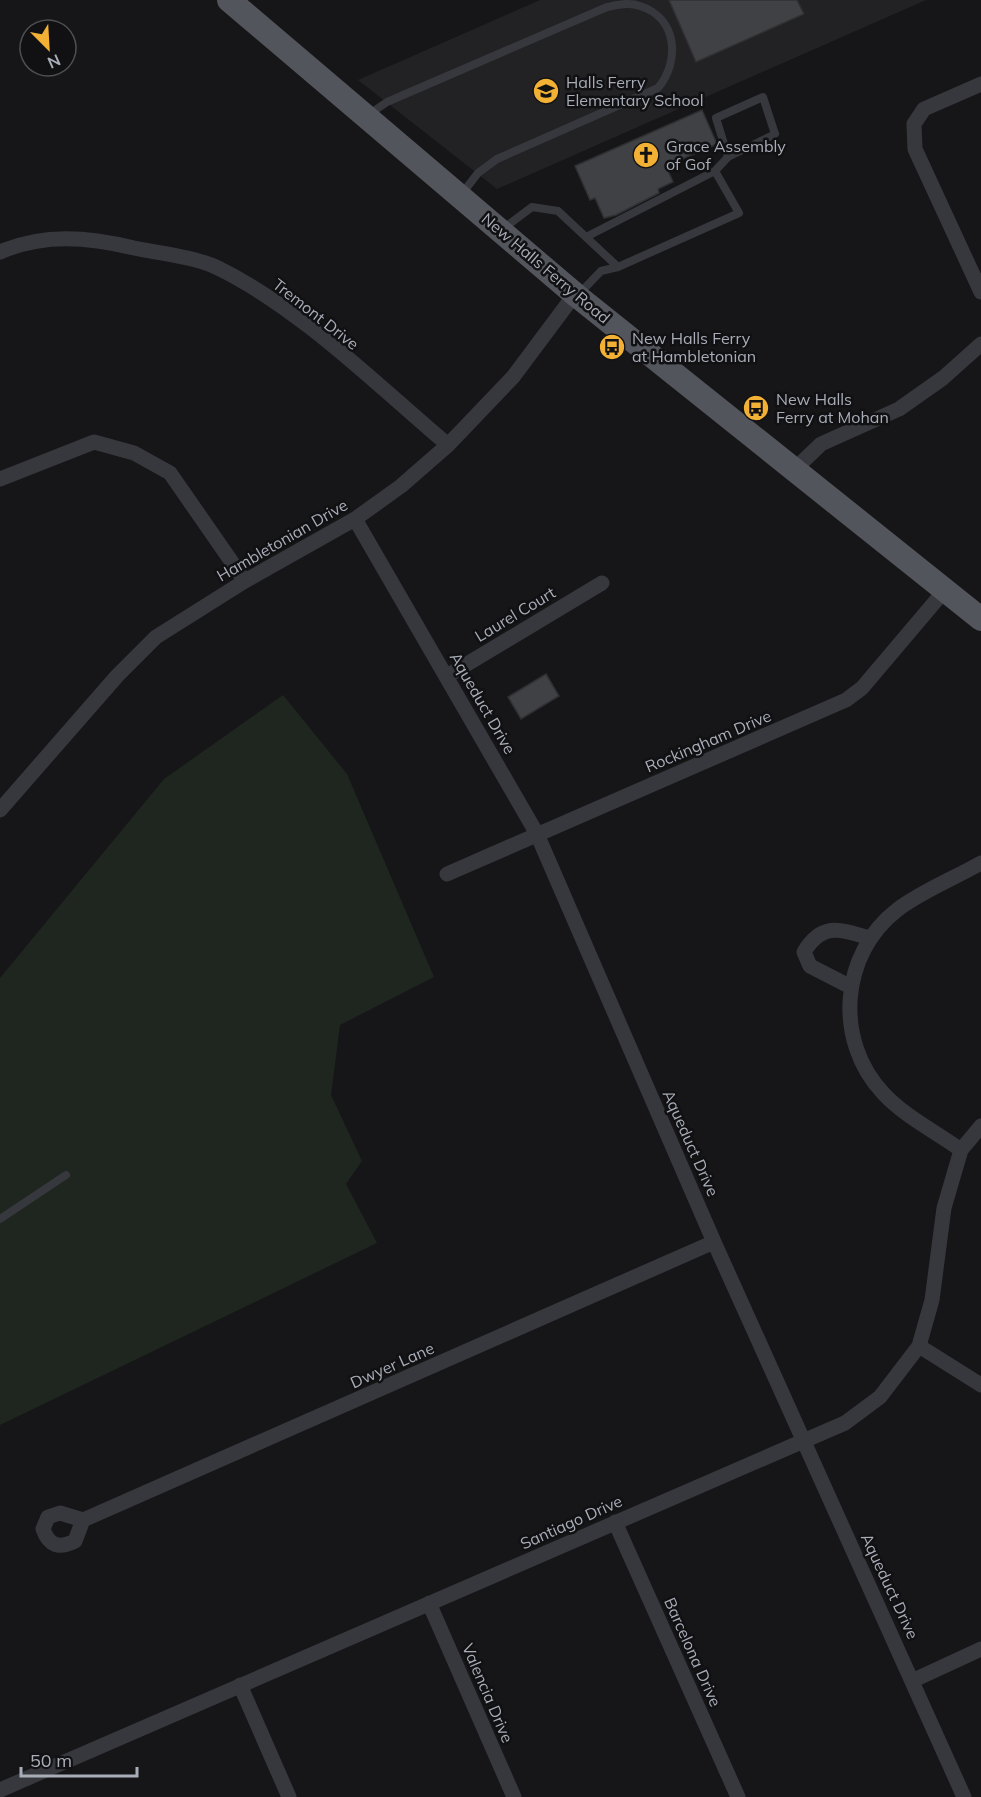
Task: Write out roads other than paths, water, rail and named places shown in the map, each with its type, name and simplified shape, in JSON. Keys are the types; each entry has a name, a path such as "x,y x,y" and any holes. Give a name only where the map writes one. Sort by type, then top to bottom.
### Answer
{"main road":[{"name":"New Halls Ferry Road","path":"229,0 576,295 981,619"}],"street":[{"path":"981,84 924,109 914,124 915,149 981,292"},
{"name":"Tremont Drive","path":"0,252 15,246 54,238 94,239 216,267 278,304 448,445"},
{"name":"Hambletonian Drive","path":"0,810 117,676 156,638 245,581 355,519 401,486 448,445 513,377 576,295"},
{"path":"795,469 821,444 899,409 943,378 981,344"},
{"path":"0,479 94,442 134,453 170,473 245,581"},
{"name":"Aqueduct Drive","path":"355,519 537,834 714,1242 914,1680 964,1797"},
{"name":"Laurel Court","path":"447,676 602,583"},
{"name":"Rockingham Drive","path":"447,874 846,700 862,688 945,590"},
{"path":"961,1150 884,1095 867,1074 855,1046 849,1005 854,967 869,938 897,910 981,863"},
{"path":"851,987 810,966 804,952 814,936 828,931 843,930 869,938"},
{"name":"Santiago Drive","path":"0,1790 845,1423 880,1397 919,1346 932,1300 944,1208 961,1150 981,1126"},
{"name":"Dwyer Lane","path":"83,1520 714,1242"},
{"path":"919,1346 981,1385"},
{"name":"Barcelona Drive","path":"615,1522 738,1797"},
{"name":"Valencia Drive","path":"429,1603 514,1797"},
{"path":"914,1680 981,1649"},
{"path":"240,1685 290,1797"}],"lane":[{"path":"366,117 387,102 607,7 628,4 642,6 665,24 670,38 673,60 669,75 658,88 497,159 478,173 460,196"},
{"path":"586,237 715,171 728,157 775,134 763,97 716,118 728,157"},
{"path":"576,295 601,271 618,267 740,213 715,171"},
{"path":"501,231 532,207 558,211 618,267"},
{"path":"0,1220 66,1175"}],"place":[{"name":"Halls Ferry Elementary School","path":"546,91"},
{"name":"Grace Assembly of Gof","path":"646,155"},
{"name":"New Halls Ferry at Hambletonian","path":"612,347"},
{"name":"New Halls Ferry at Mohan","path":"756,408"}]}
